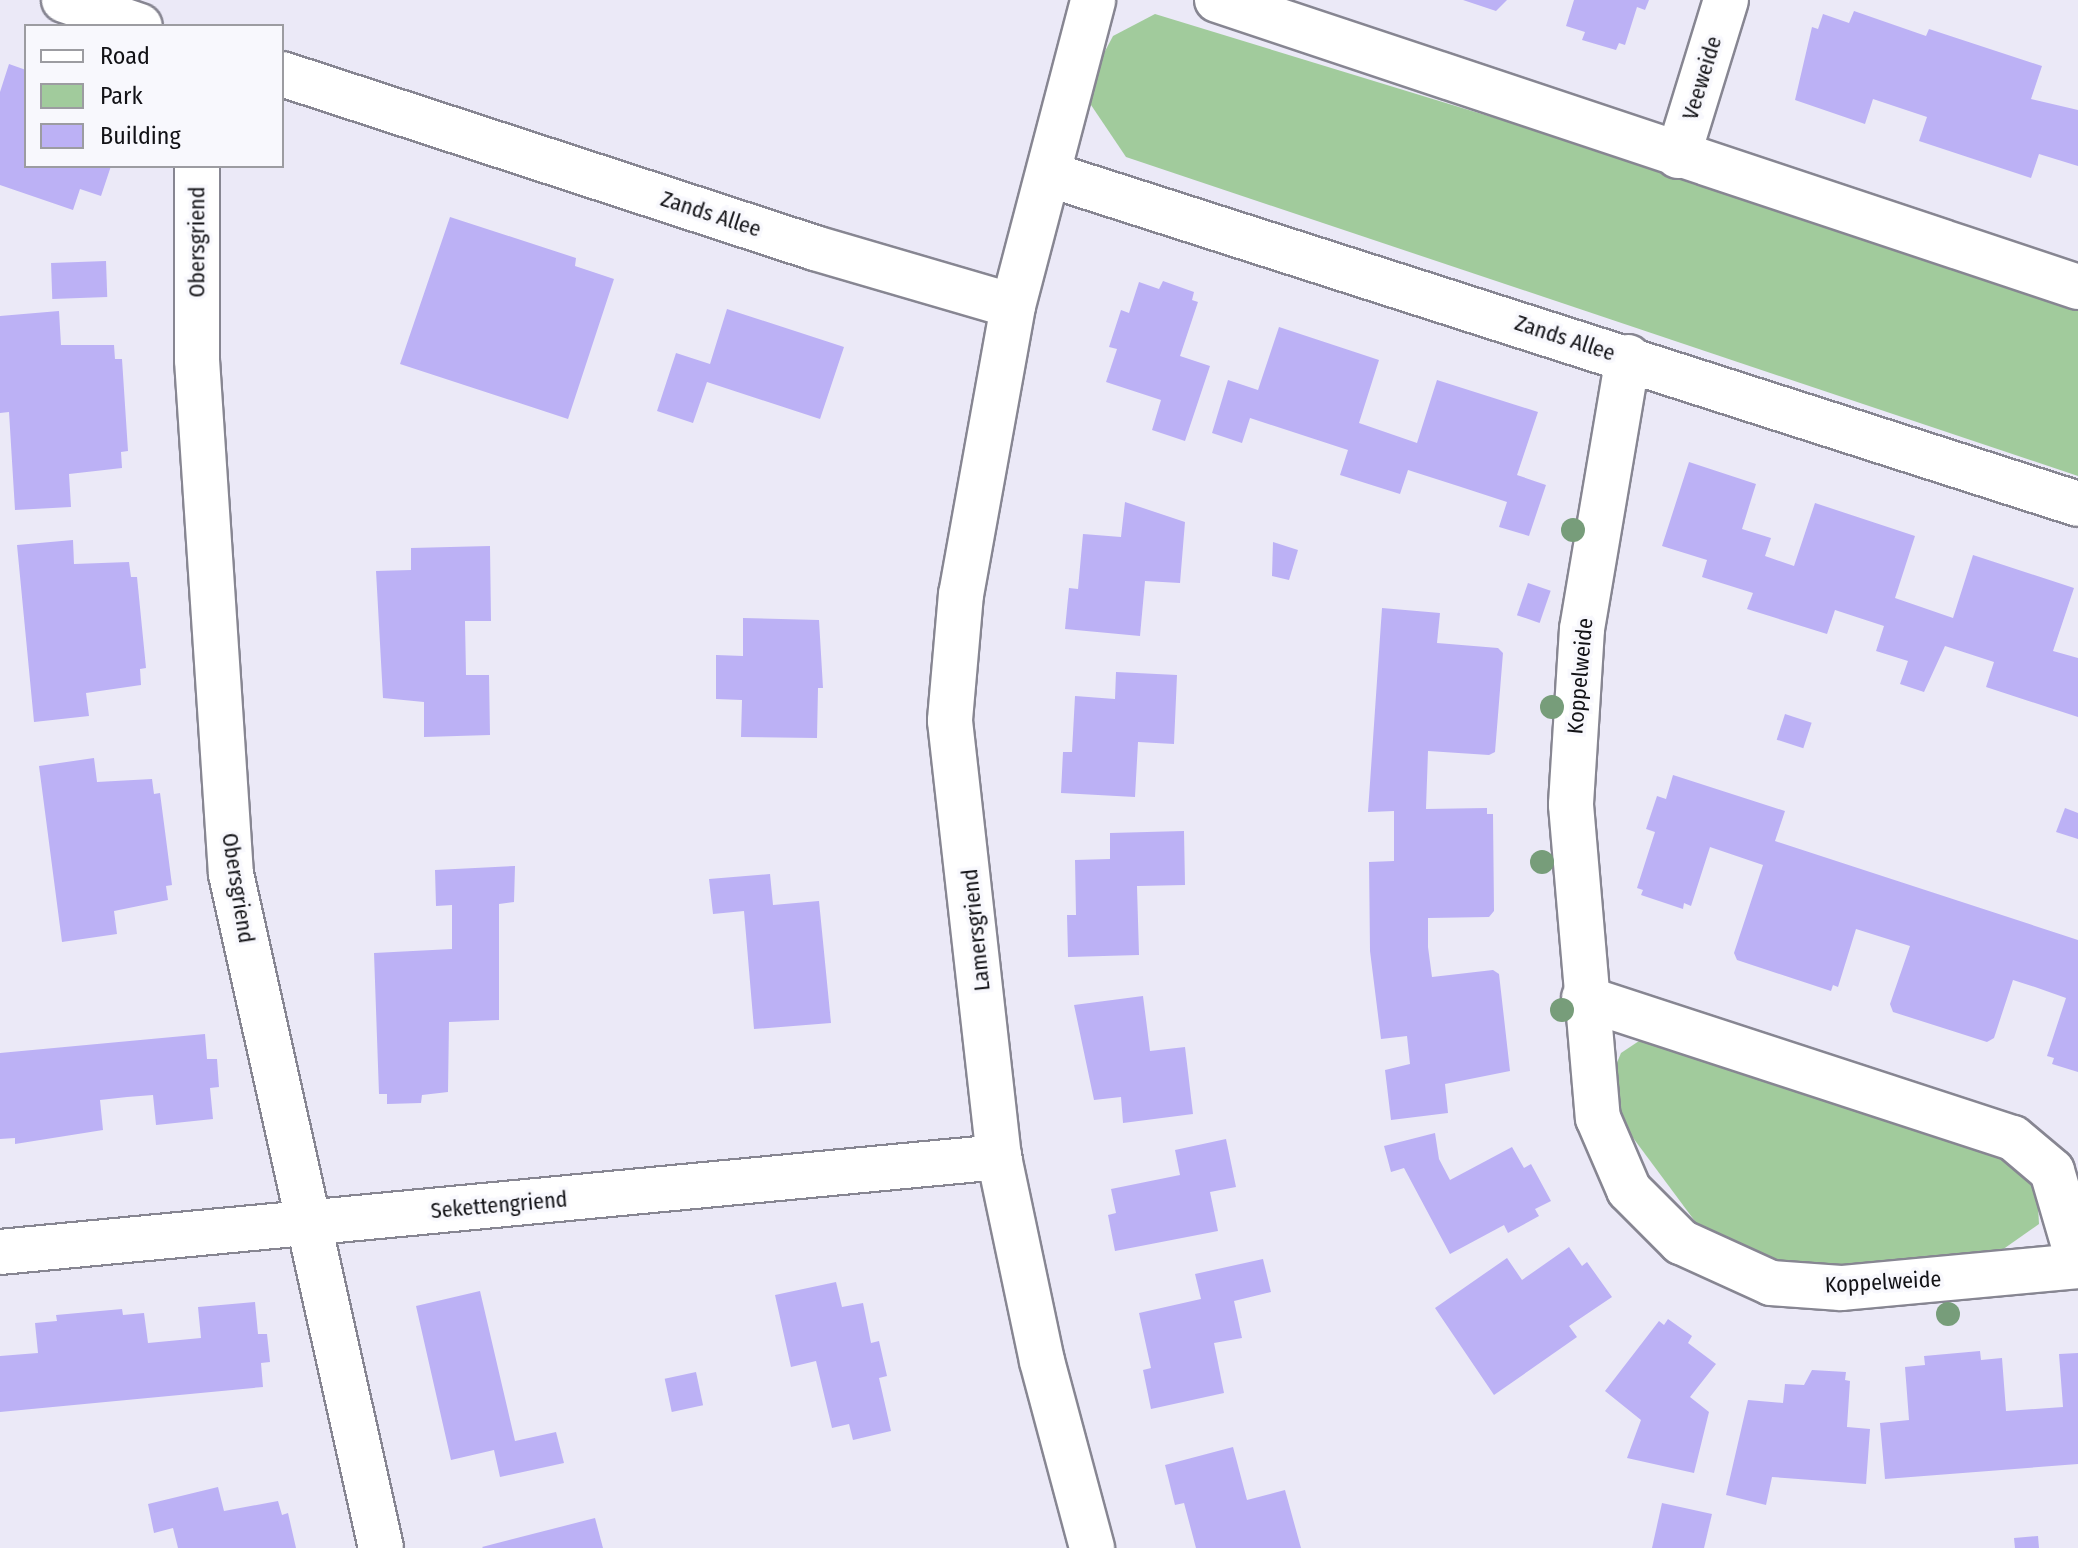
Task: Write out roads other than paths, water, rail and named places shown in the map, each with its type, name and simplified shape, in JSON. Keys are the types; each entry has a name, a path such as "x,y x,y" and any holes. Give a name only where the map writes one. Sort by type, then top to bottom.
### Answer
{"street":[{"path":"64,0 134,24"},
{"path":"1013,306 1051,175 1093,0"},
{"path":"1217,0 2078,287"},
{"name":"Veeweide","path":"1678,156 1726,0"},
{"name":"Zands Allee","path":"284,75 815,248 1013,306"},
{"name":"Obersgriend","path":"197,168 197,360 231,874 381,1548"},
{"name":"Zands Allee","path":"1051,175 1628,357 2078,504"},
{"name":"Lamersgriend","path":"1013,306 961,594 950,721 999,1157 1042,1361 1092,1548"},
{"name":"Koppelweide","path":"1628,357 1580,659 1571,805 1584,998 1598,1118 1629,1190 1681,1242 1771,1283 1841,1288 2078,1266"},
{"path":"1584,998 2013,1138 2052,1171 2078,1260"},
{"name":"Sekettengriend","path":"0,1252 999,1157"}]}
